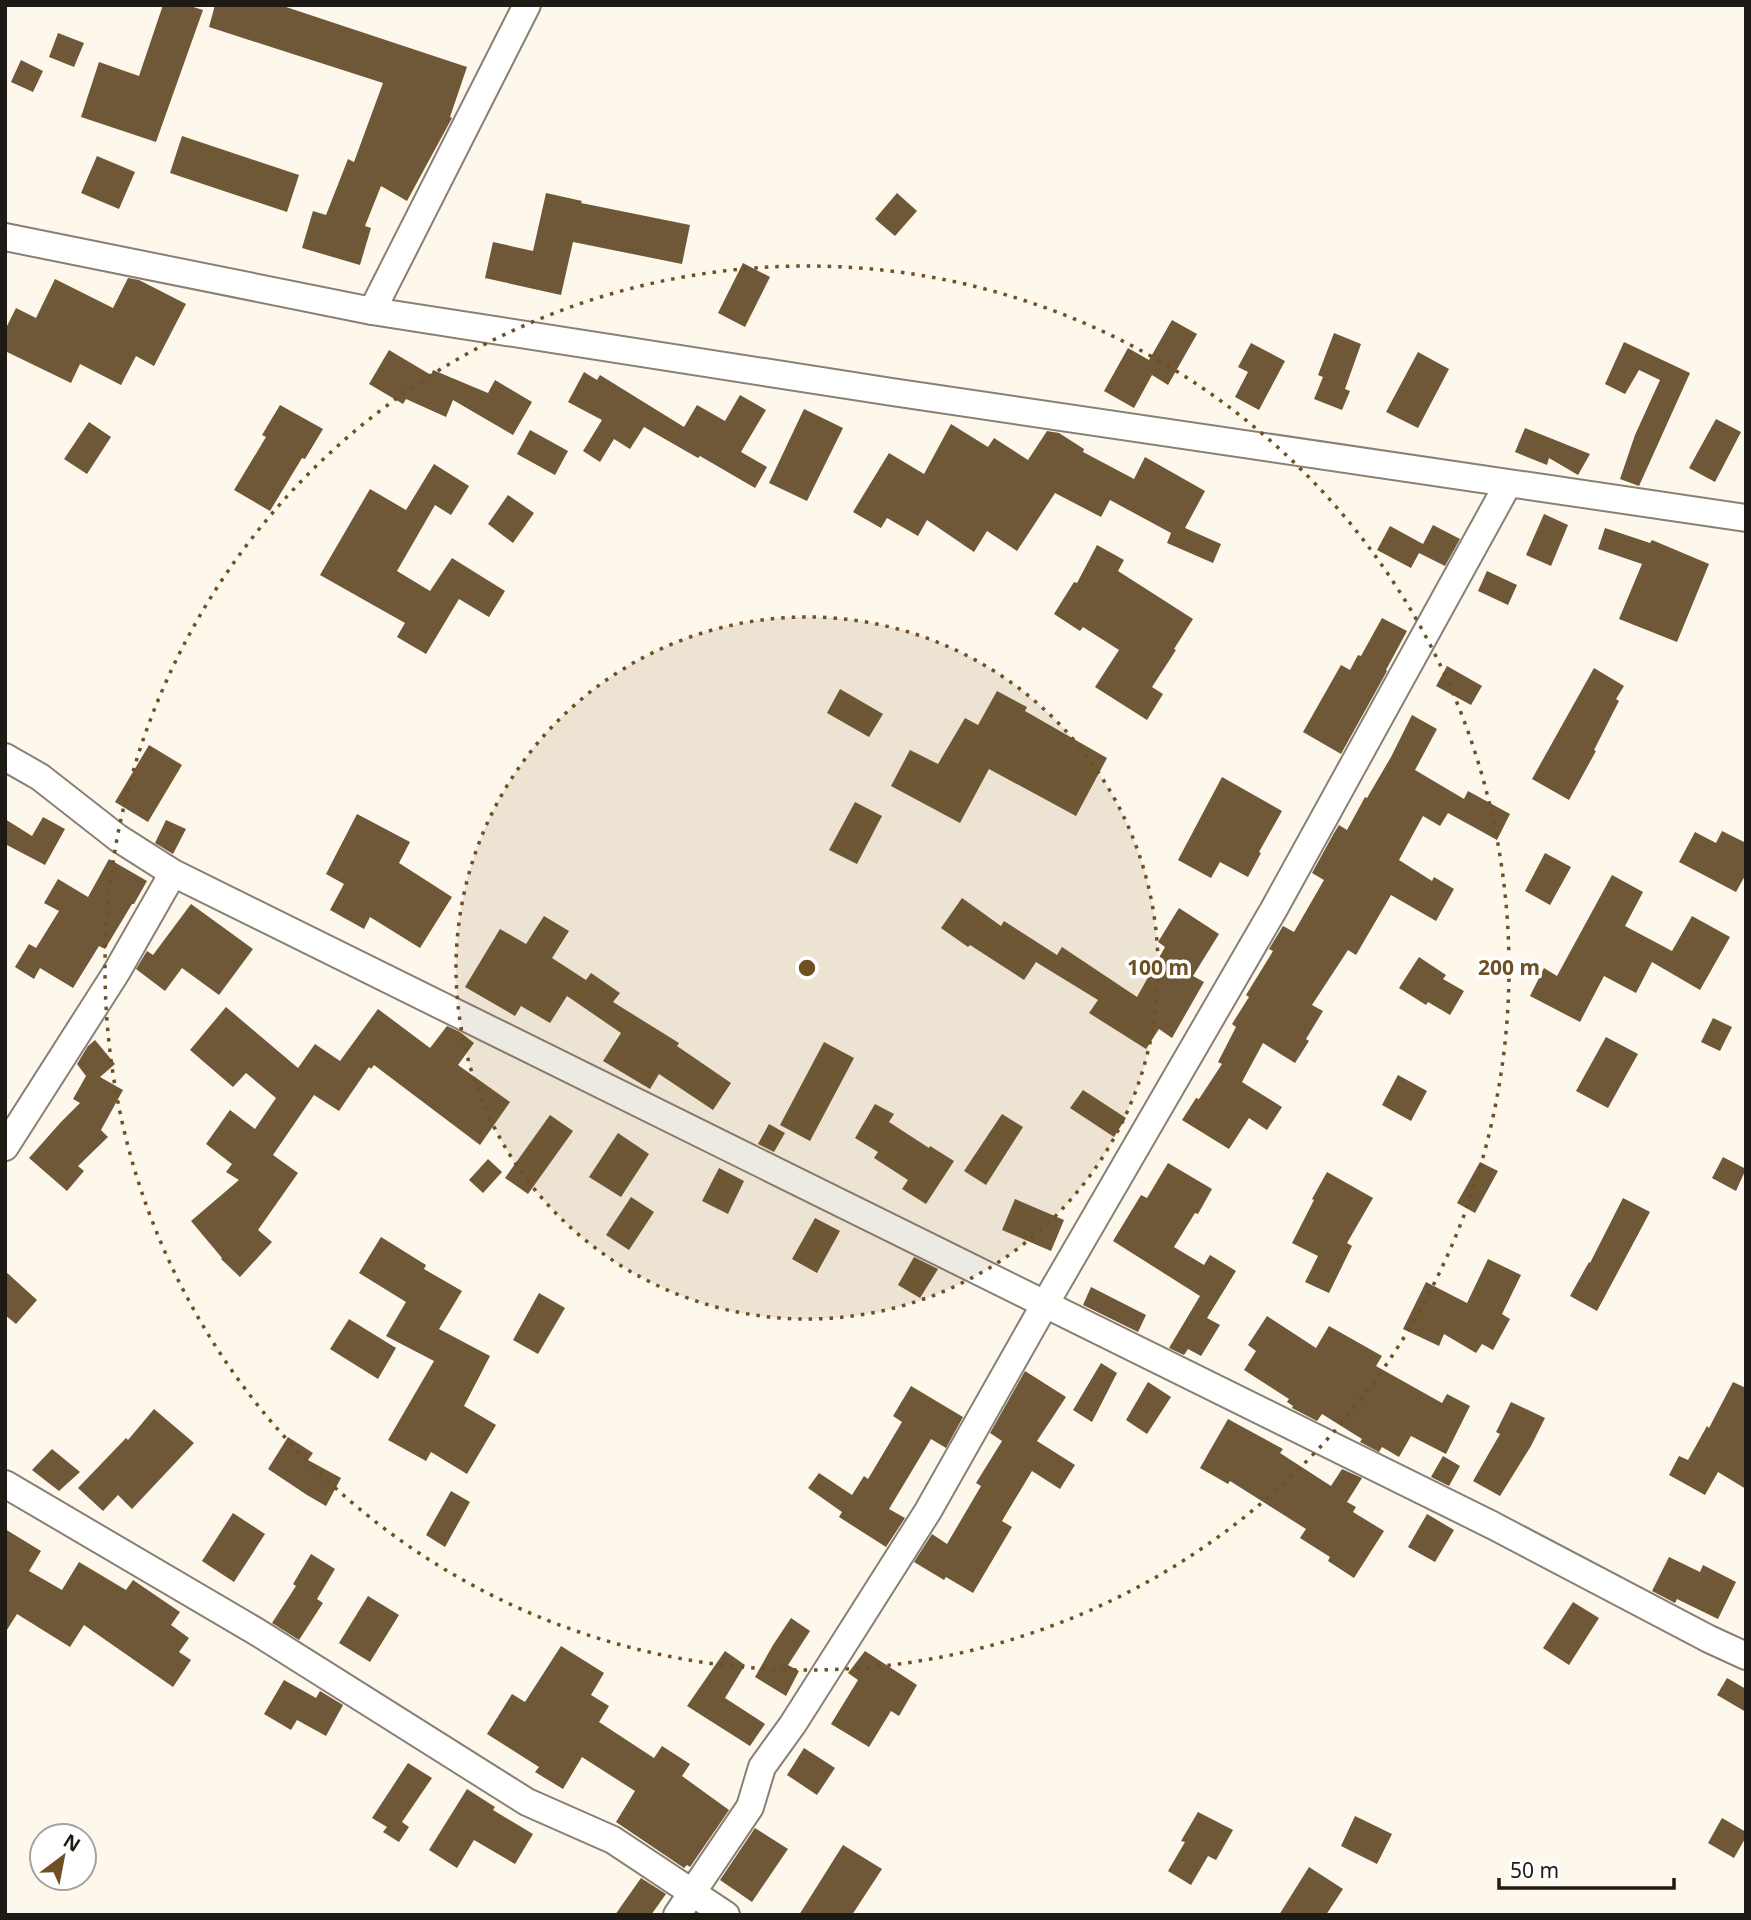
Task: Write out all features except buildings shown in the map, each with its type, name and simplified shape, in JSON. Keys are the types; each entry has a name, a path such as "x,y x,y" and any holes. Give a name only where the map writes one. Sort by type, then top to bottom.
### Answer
{"street":[{"path":"372,311 527,5"},
{"path":"5,237 372,311 892,392 1746,518"},
{"path":"684,1904 750,1807 762,1767 793,1724 928,1511 1274,909 1508,484"},
{"path":"5,757 40,777 118,838 173,873 1492,1525 1746,1656"},
{"path":"5,1147 116,973 173,873"},
{"path":"5,1484 257,1632 527,1802 613,1840 684,1904 726,1915"}]}
